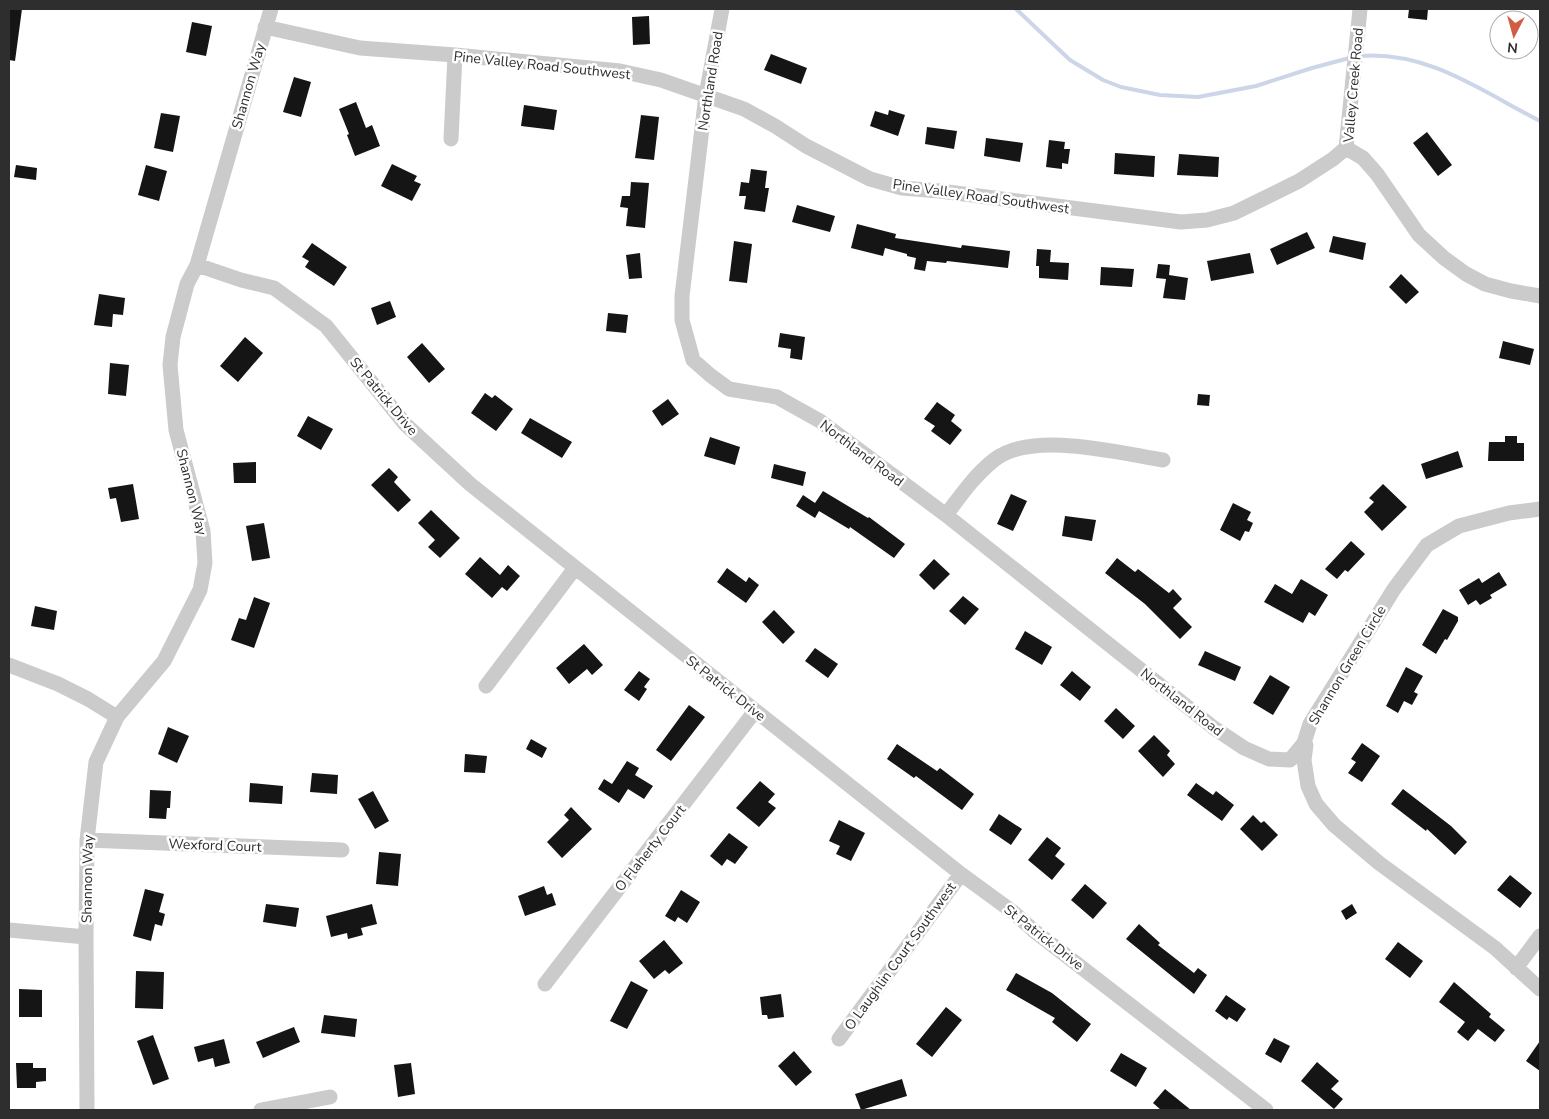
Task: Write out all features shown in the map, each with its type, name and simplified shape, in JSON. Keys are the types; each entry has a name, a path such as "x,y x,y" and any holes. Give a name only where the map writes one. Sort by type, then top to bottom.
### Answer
{"street":[{"name":"Shannon Way","path":"87,1110 87,840 96,762 117,717 164,661 200,590 205,563 203,531 176,430 170,365 173,338 187,284 197,265 271,9"},
{"name":"Northland Road","path":"722,9 706,95 682,296 682,320 694,360 729,389 777,397 820,421 946,515 1214,728 1244,748 1269,759 1290,760 1304,743"},
{"name":"Valley Creek Road","path":"1360,9 1346,148 1363,158 1377,174 1419,235 1444,258 1466,274 1485,284 1540,296"},
{"name":"Pine Valley Road Southwest","path":"265,27 360,48 620,71 662,80 744,109 806,146 870,179 902,188 1181,222 1207,220 1234,213 1299,181 1333,159 1346,148"},
{"path":"451,139 455,55"},
{"name":"St Patrick Drive","path":"197,265 241,280 274,288 326,326 405,424 470,484 961,874 1013,912 1033,930 1266,1110"},
{"path":"946,515 975,478 996,458 1021,447 1042,444 1084,448 1163,460"},
{"name":"Shannon Green Circle","path":"1540,509 1459,526 1427,545 1394,589 1310,724 1304,743 1306,745 1304,760 1308,786 1316,804 1334,825 1378,863 1495,948 1540,989"},
{"path":"486,686 575,568"},
{"path":"9,664 58,684 88,699 117,717"},
{"name":"O Flaherty Court","path":"545,984 755,711"},
{"name":"Wexford Court","path":"87,840 342,850"},
{"name":"O Laughlin Court Southwest","path":"839,1038 961,874"},
{"path":"9,930 86,937"},
{"path":"1516,968 1540,936"},
{"path":"261,1110 330,1098"}],"building":[{"path":"9,9 22,9 15,61 9,60"},
{"path":"1409,9 1428,9 1427,20 1408,18"},
{"path":"649,16 650,44 633,45 632,17"},
{"path":"192,22 212,26 206,56 186,52"},
{"path":"771,54 807,68 801,84 764,70"},
{"path":"294,77 311,82 301,117 283,112"},
{"path":"356,102 366,128 372,125 380,146 355,156 339,109"},
{"path":"524,105 557,110 554,130 521,126"},
{"path":"889,110 905,115 898,136 870,126 875,111 888,115"},
{"path":"161,113 180,116 173,152 154,148"},
{"path":"641,115 659,117 654,160 635,158"},
{"path":"927,127 957,131 954,149 925,144"},
{"path":"1427,132 1452,165 1438,176 1413,143"},
{"path":"986,138 1023,143 1020,162 984,156"},
{"path":"1049,140 1065,142 1064,149 1070,149 1068,164 1062,163 1062,169 1046,167"},
{"path":"1115,153 1155,156 1154,177 1114,174"},
{"path":"1179,154 1219,157 1218,177 1177,175"},
{"path":"392,164 417,176 414,181 421,184 412,201 381,186"},
{"path":"16,165 37,168 36,180 14,177"},
{"path":"146,165 167,171 159,201 138,195"},
{"path":"751,169 767,171 765,188 769,188 765,212 744,209 746,196 739,196 741,182 749,183"},
{"path":"631,182 649,183 645,228 626,226 628,208 620,207 622,196 630,196"},
{"path":"797,205 835,216 830,232 792,222"},
{"path":"857,224 896,234 895,238 961,248 962,245 1010,251 1008,268 947,261 946,263 927,261 925,271 914,269 916,258 907,256 907,254 885,248 883,256 851,248"},
{"path":"1307,232 1315,248 1277,265 1270,249"},
{"path":"1333,236 1366,243 1363,260 1329,252"},
{"path":"734,241 752,244 747,283 729,281"},
{"path":"312,243 347,267 334,286 305,267 309,261 302,257"},
{"path":"1037,249 1051,250 1050,262 1069,263 1068,280 1039,278 1039,266 1036,266"},
{"path":"640,253 642,278 629,279 626,255"},
{"path":"1250,253 1254,273 1211,281 1207,261"},
{"path":"1158,264 1170,265 1169,275 1188,278 1185,300 1163,298 1166,279 1156,278"},
{"path":"1101,267 1134,269 1132,287 1100,285"},
{"path":"1401,274 1419,292 1406,304 1389,287"},
{"path":"99,294 125,298 123,315 113,314 112,327 94,325"},
{"path":"390,301 396,317 377,325 371,308"},
{"path":"608,313 628,315 626,333 606,331"},
{"path":"780,333 805,337 802,360 790,358 791,349 778,347"},
{"path":"245,337 263,353 238,382 220,366"},
{"path":"1503,341 1534,349 1530,365 1499,358"},
{"path":"422,343 445,369 429,383 407,357"},
{"path":"110,363 129,365 126,396 108,394"},
{"path":"485,393 492,398 495,395 513,409 496,431 471,413"},
{"path":"1198,394 1210,395 1209,406 1197,405"},
{"path":"668,399 679,414 662,426 652,411"},
{"path":"937,402 955,415 951,421 962,430 950,445 931,431 935,426 924,419"},
{"path":"308,416 333,429 321,450 297,436"},
{"path":"530,418 572,442 562,458 521,433"},
{"path":"1505,436 1517,436 1517,443 1524,443 1524,461 1488,461 1489,442 1505,442"},
{"path":"710,437 740,447 735,465 704,456"},
{"path":"1458,451 1463,467 1426,479 1421,464"},
{"path":"256,462 256,483 234,483 233,463"},
{"path":"774,464 806,472 803,486 771,478"},
{"path":"389,468 398,477 394,482 411,500 398,512 371,485"},
{"path":"133,484 139,519 121,522 116,498 110,499 108,488"},
{"path":"1383,484 1407,507 1382,531 1364,512 1374,502 1369,498"},
{"path":"823,491 869,517 905,544 894,558 850,527 849,529 819,511 815,518 796,506 803,495 815,503"},
{"path":"1011,494 1027,501 1013,531 997,524"},
{"path":"1233,503 1251,512 1247,520 1253,523 1249,532 1245,531 1240,541 1220,530"},
{"path":"431,510 460,538 440,558 428,547 435,540 418,523"},
{"path":"1065,516 1096,520 1092,541 1062,536"},
{"path":"264,523 270,558 252,561 246,526"},
{"path":"1351,541 1365,554 1348,572 1345,570 1337,579 1325,569"},
{"path":"480,557 500,575 508,565 520,576 507,591 502,587 492,598 465,574"},
{"path":"1117,558 1135,572 1138,569 1169,593 1173,589 1182,599 1173,608 1192,627 1180,639 1145,604 1105,573"},
{"path":"934,559 950,574 934,590 919,575"},
{"path":"727,568 746,582 749,577 759,585 746,603 717,582"},
{"path":"1499,572 1507,585 1490,595 1492,598 1480,605 1476,600 1468,605 1459,590 1479,578 1482,583"},
{"path":"1301,579 1328,595 1315,616 1309,612 1303,623 1264,602 1275,584 1292,594"},
{"path":"963,596 979,609 965,625 949,611"},
{"path":"254,597 270,603 254,648 231,640 239,618 246,620"},
{"path":"35,606 57,611 54,630 31,626"},
{"path":"1443,609 1458,617 1458,621 1436,654 1422,645"},
{"path":"774,610 795,632 783,644 762,622"},
{"path":"1025,631 1052,647 1042,665 1015,649"},
{"path":"584,644 603,665 592,675 587,669 569,684 556,668"},
{"path":"815,648 838,664 828,678 805,661"},
{"path":"1205,651 1241,667 1235,681 1198,665"},
{"path":"1406,667 1423,676 1414,692 1418,694 1412,705 1404,701 1398,713 1386,706"},
{"path":"639,671 650,679 644,687 647,689 639,701 624,690"},
{"path":"1072,671 1091,687 1080,701 1060,685"},
{"path":"1270,675 1290,687 1273,715 1253,703"},
{"path":"689,705 705,717 671,761 656,750"},
{"path":"1116,708 1135,726 1123,739 1104,721"},
{"path":"168,727 189,736 177,763 158,754"},
{"path":"1154,735 1170,751 1167,755 1175,764 1163,777 1138,751"},
{"path":"531,739 547,748 542,758 526,749"},
{"path":"1362,743 1380,756 1362,782 1348,773 1356,762 1351,759"},
{"path":"897,744 937,771 940,768 974,794 962,810 916,776 914,778 887,759"},
{"path":"465,754 487,756 485,773 464,772"},
{"path":"627,761 639,768 635,775 653,786 644,799 628,789 619,803 598,789 604,779 612,784"},
{"path":"312,773 338,775 337,794 310,792"},
{"path":"760,781 775,794 768,802 776,808 759,827 736,808"},
{"path":"250,783 283,786 282,804 249,802"},
{"path":"1196,783 1213,795 1216,791 1234,805 1222,821 1187,795"},
{"path":"1403,789 1451,826 1467,842 1455,855 1427,829 1426,831 1391,804"},
{"path":"150,790 171,791 170,808 167,808 166,819 149,818"},
{"path":"373,791 389,821 375,829 358,799"},
{"path":"571,807 592,829 562,858 547,842 569,820 564,815"},
{"path":"999,814 1022,829 1011,845 989,830"},
{"path":"1253,815 1261,823 1264,821 1278,835 1262,851 1240,829"},
{"path":"839,820 865,833 851,861 836,854 840,846 829,841"},
{"path":"729,833 748,847 735,864 727,859 722,866 710,856"},
{"path":"1047,837 1061,848 1055,856 1065,864 1052,880 1028,860"},
{"path":"379,852 401,854 398,886 376,884"},
{"path":"1510,875 1532,893 1520,908 1497,890"},
{"path":"1085,884 1107,903 1093,919 1071,900"},
{"path":"544,886 547,895 552,893 556,905 525,916 518,896"},
{"path":"145,889 164,894 159,912 165,914 162,926 155,924 151,941 133,936"},
{"path":"681,890 700,902 687,923 678,917 675,922 665,916"},
{"path":"266,904 299,908 296,927 263,922"},
{"path":"372,904 377,924 361,928 363,935 348,939 347,933 331,937 326,916"},
{"path":"1352,904 1357,913 1346,920 1341,911"},
{"path":"1139,924 1160,943 1158,945 1194,973 1198,968 1207,975 1194,994 1126,939"},
{"path":"664,940 683,963 669,974 665,970 654,979 639,961"},
{"path":"1398,942 1423,961 1410,978 1385,959"},
{"path":"136,971 164,972 163,1009 135,1008"},
{"path":"1016,973 1052,993 1091,1024 1077,1042 1052,1022 1055,1018 1006,990"},
{"path":"631,981 648,990 627,1029 610,1021"},
{"path":"1454,982 1491,1014 1489,1017 1505,1030 1495,1042 1478,1029 1468,1041 1457,1032 1465,1022 1439,1002"},
{"path":"19,989 42,990 42,1017 19,1017"},
{"path":"781,994 784,1017 768,1019 767,1015 762,1015 760,997"},
{"path":"1226,995 1246,1009 1237,1022 1229,1017 1227,1020 1215,1011"},
{"path":"946,1007 962,1020 932,1057 916,1044"},
{"path":"324,1015 357,1019 355,1037 321,1033"},
{"path":"294,1027 300,1042 263,1058 256,1042"},
{"path":"153,1035 169,1079 153,1085 137,1041"},
{"path":"1274,1038 1290,1046 1281,1063 1265,1054"},
{"path":"224,1039 230,1063 215,1067 213,1058 198,1062 194,1047"},
{"path":"1540,1041 1540,1071 1526,1061"},
{"path":"794,1051 812,1072 796,1086 778,1066"},
{"path":"1121,1053 1147,1068 1136,1087 1110,1071"},
{"path":"1317,1062 1339,1081 1331,1089 1343,1099 1334,1109 1301,1081"},
{"path":"16,1063 33,1063 33,1068 46,1068 46,1081 36,1082 36,1088 17,1088"},
{"path":"411,1063 415,1094 398,1097 394,1065"},
{"path":"902,1079 907,1096 861,1110 855,1094"},
{"path":"1165,1089 1191,1110 1161,1110 1153,1103"}],"waterway":[{"path":"1016,9 1070,60 1103,80 1121,87 1160,95 1198,97 1256,86 1353,57"},
{"path":"1360,56 1385,56 1432,66 1454,75 1540,121"}]}
